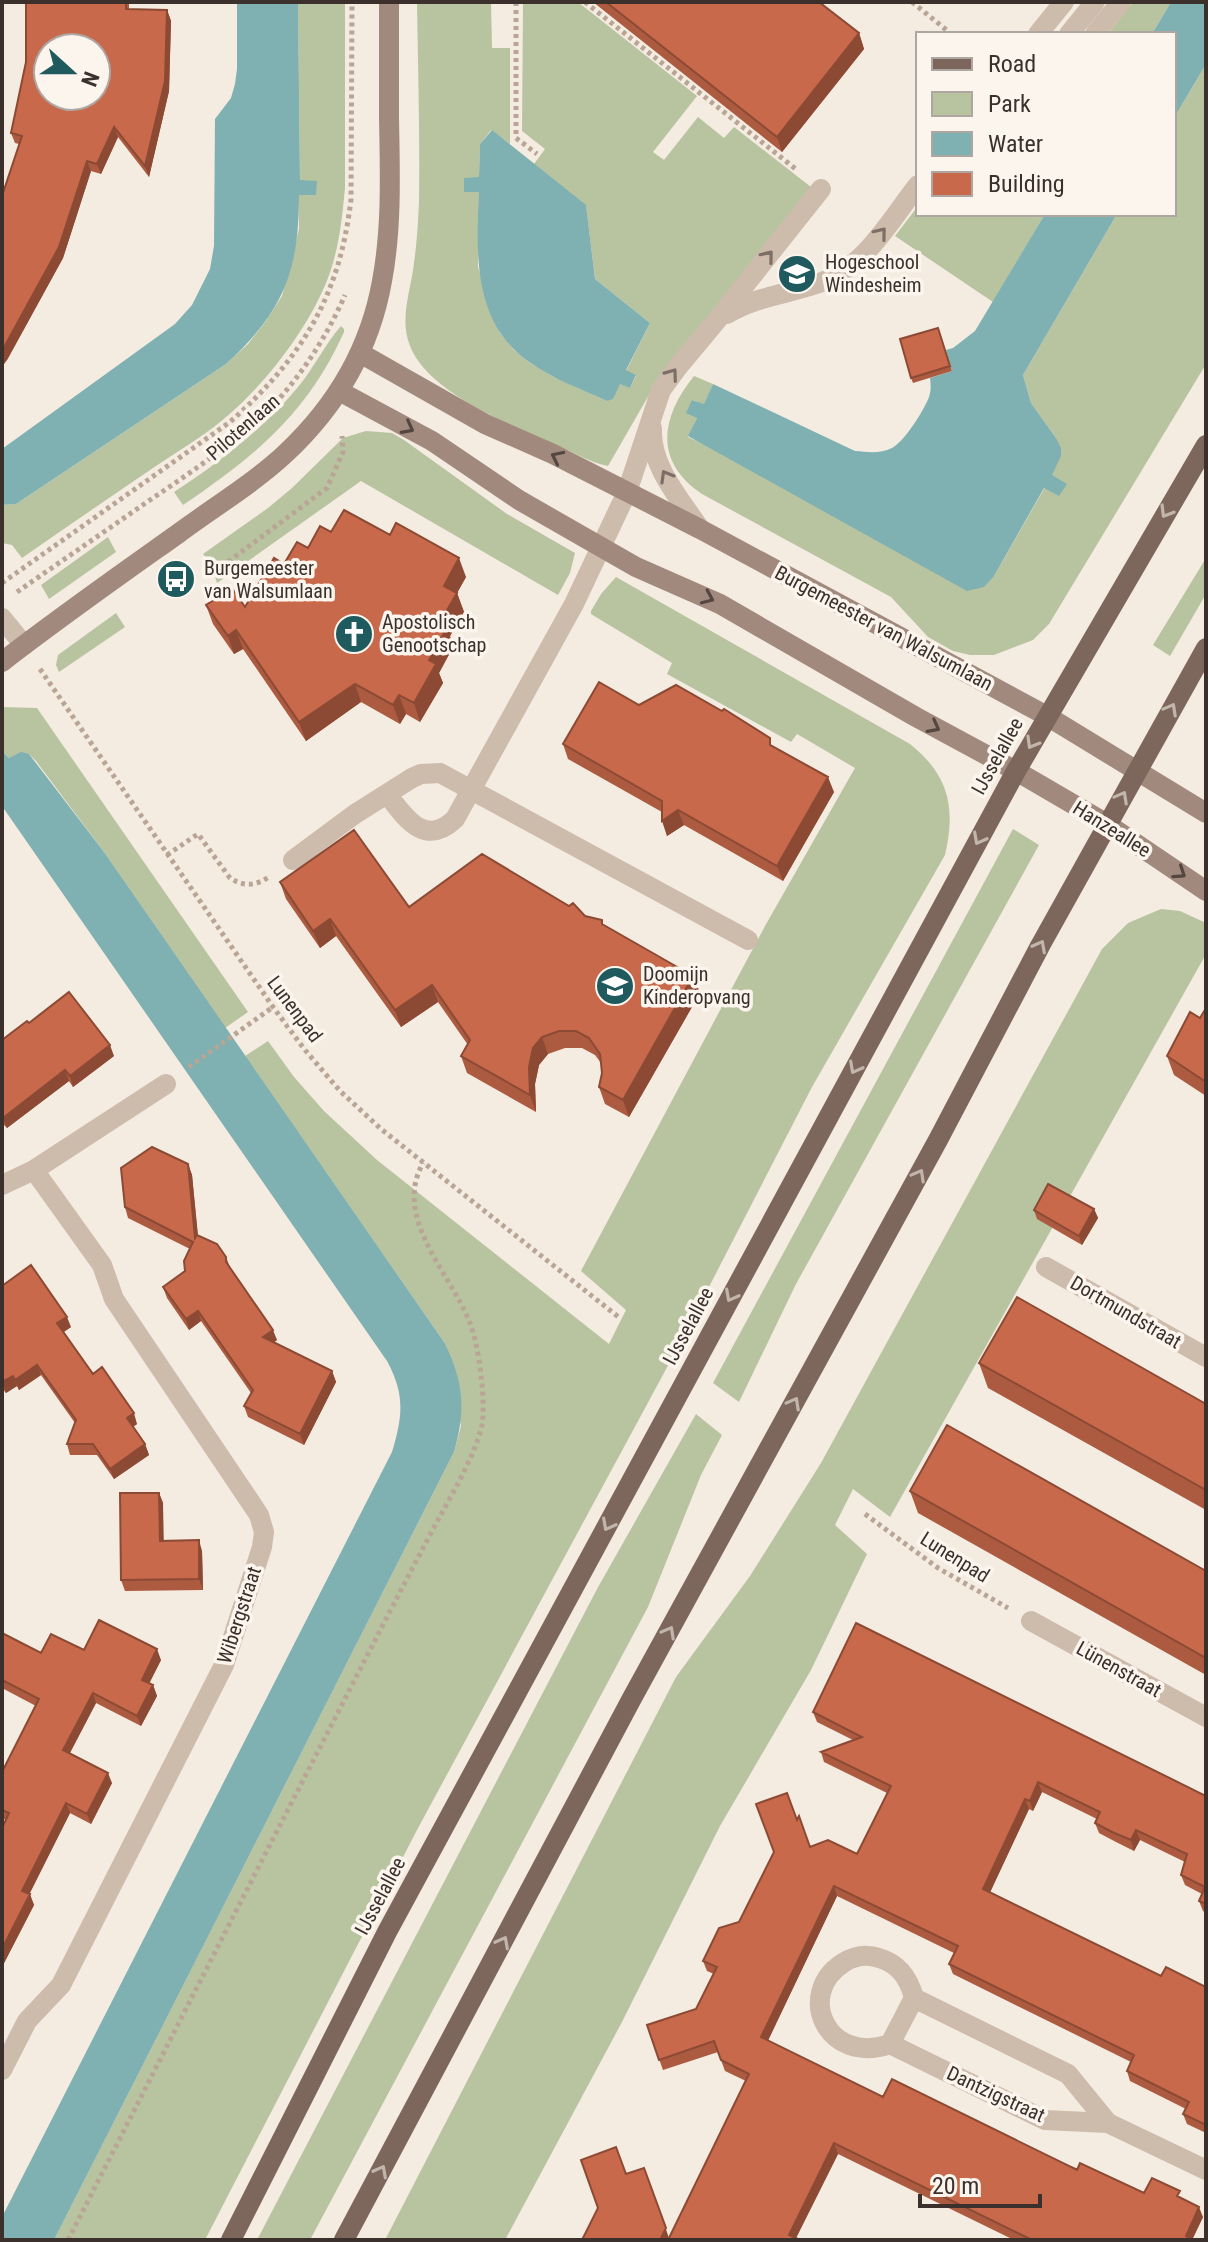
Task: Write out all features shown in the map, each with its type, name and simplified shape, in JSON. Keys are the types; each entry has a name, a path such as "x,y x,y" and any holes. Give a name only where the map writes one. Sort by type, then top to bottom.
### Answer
{"main road":[{"name":"IJsselallee","path":"231,2240 387,1932 1016,771 1206,445"},
{"path":"344,2240 631,1700 938,1140 1040,946 1206,648"}],"street":[{"path":"2,662 285,454 314,425 351,373 377,308 387,240 390,174 389,2"},
{"path":"1040,32 1064,2"},
{"path":"1071,32 1095,2"},
{"path":"1097,32 1121,2"},
{"path":"717,320 760,298 824,282 842,272 875,240 916,188"},
{"path":"387,794 411,824 430,831 455,819 574,604 627,492 661,390 821,189"},
{"name":"Burgemeester van Walsumlaan","path":"360,353 485,424 553,454 700,529 1047,716 1137,771"},
{"path":"339,391 432,441 519,500 636,567 720,604 1016,771"},
{"path":"653,416 652,436 662,472 700,529"},
{"path":"2,618 24,645"},
{"name":"Hanzeallee","path":"1016,771 1107,824 1206,891"},
{"path":"1137,771 1206,813"},
{"path":"293,860 387,794 421,774 440,773 748,940"},
{"path":"2,1185 34,1170 166,1084"},
{"name":"Wibergstraat","path":"2,2070 27,2021 61,1985 224,1665 262,1547 264,1532 259,1515 114,1299 102,1265 34,1170"},
{"name":"Dortmundstraat","path":"1046,1267 1206,1357"},
{"name":"Lünenstraat","path":"1031,1621 1206,1717"},
{"name":"Dantzigstraat","path":"1108,2123 1068,2074 914,1998 902,1971 890,1962 876,1956 847,1960 826,1981 820,2010 834,2036 846,2045 876,2049 890,2044 1045,2120 1108,2123 1206,2170"},
{"path":"890,2044 914,1998"}],"path":[{"path":"2,583 230,422 275,378 314,323 340,262 351,199 352,2"},
{"path":"516,2 516,138 537,154"},
{"path":"585,2 821,189"},
{"path":"912,2 949,32"},
{"name":"Pilotenlaan","path":"15,594 223,449 258,420 309,359 334,320 349,285"},
{"path":"209,576 327,488 343,452 339,391"},
{"name":"Lunenpad","path":"24,645 273,1007 340,1091 381,1129 621,1319"},
{"path":"167,855 198,834 230,878 247,886 263,881 293,860"},
{"path":"166,1084 273,1007"},
{"path":"68,2240 393,1604 466,1468 482,1424 482,1376 471,1324 420,1228 415,1207 413,1188 416,1174 423,1163"},
{"name":"Lunenpad","path":"865,1514 938,1568 1031,1621"}],"green space":[{"path":"298,2 345,2 345,188 335,256 320,296 288,350 233,411 22,558 12,545 2,543 2,505 16,504 226,364 248,344 282,296 299,229 299,195 316,195 300,180"},
{"path":"417,2 491,2 492,48 510,48 510,144 491,130 480,144 479,178 465,192 479,191 478,267 500,333 514,350 552,376 607,401 620,383 630,388 636,376 626,371 650,323 595,279 586,206 534,164 545,149 522,131 523,2 578,2 697,96 653,152 664,160 698,117 724,138 734,127 811,187 653,388 608,466 519,429 474,406 435,379 410,346 406,315 419,202"},
{"path":"1133,2 1171,2 1153,32 1110,32"},
{"path":"1206,64 1206,364 1049,624 1033,640 994,655 953,651 928,637 891,597 702,494 675,467 669,453 669,423 674,407 694,376 713,384 704,405 693,400 697,418 688,437 994,576 1052,475 1056,438 1031,403 1023,375 1116,216 1176,216 1176,115"},
{"path":"916,209 916,216 1044,216 993,302 895,236"},
{"path":"341,326 344,332 329,361 296,410 256,450 183,505 174,492 224,457 270,417 304,380"},
{"path":"366,431 392,433 404,440 507,514 575,553 570,573 558,595 361,481 217,583 211,564 203,554 268,508 343,438"},
{"path":"108,537 116,552 49,599 41,585"},
{"path":"1206,558 1206,594 1170,656 1153,645"},
{"path":"616,577 910,744 933,768 946,794 950,822 945,855 812,1087 678,1347 417,1830 205,2240 54,2240 454,1452 461,1426 444,1342 245,1056 268,1041 324,1111 377,1160 609,1344 626,1310 581,1271 765,926 855,768 797,734 791,742 667,674 672,663 591,614 601,594"},
{"path":"116,613 125,627 59,672 56,665 58,655"},
{"path":"2,707 37,708 248,1012 225,1028 104,852 36,761 29,754 9,758 2,751"},
{"path":"1013,829 1039,845 796,1284 739,1402 713,1383"},
{"path":"1161,909 1180,911 1206,923 1206,954 890,1517 853,1489 835,1525 867,1554 811,1670 720,1826 622,2022 505,2240 385,2240 676,1677 750,1576 821,1463 1102,949 1128,923"},
{"path":"696,1414 722,1435 701,1475 648,1607 310,2240 257,2240 597,1589"}],"water":[{"path":"237,2 298,2 300,180 317,181 316,195 299,195 296,247 284,289 261,326 226,364 16,504 2,505 2,449 175,324 192,305 210,269 214,246 215,119 231,98 235,84"},
{"path":"1171,2 1206,2 1206,64 1176,115 1176,32 1153,32"},
{"path":"492,130 586,205 595,279 650,323 626,370 636,375 630,388 620,384 613,399 607,401 557,379 529,362 497,328 482,286 478,239 479,192 464,192 464,178 479,177 480,144"},
{"path":"1044,216 1116,216 1023,375 1031,403 1061,448 1061,456 1052,475 1067,484 1059,496 1044,488 994,576 984,587 967,591 688,436 697,418 686,413 692,400 704,404 713,384 855,451 878,452 892,448 908,432 923,409 930,395 930,378 952,371 946,350 975,331"},
{"path":"2,751 9,758 21,752 29,754 104,852 444,1342 456,1370 461,1396 454,1452 54,2240 2,2240 2,2217 392,1452 400,1405 397,1384 387,1361 2,806"}],"building":[{"path":"26,2 126,2 126,9 167,10 165,81 145,166 114,127 97,164 87,161 59,247 2,351 2,196 22,136 11,133 26,62"},
{"path":"606,2 819,2 859,33 777,137"},
{"path":"938,328 950,366 911,378 900,339"},
{"name":"Apostolisch Genootschap","path":"344,510 390,535 396,523 459,558 444,586 457,593 439,624 447,628 429,660 436,664 414,703 399,695 393,705 355,684 299,722 236,630 228,636 206,605 232,588 245,607 274,558 284,564 297,542 308,548 320,526 331,532"},
{"path":"599,682 639,705 676,685 722,711 724,709 770,738 770,745 828,777 777,866 678,810 662,821 662,801 563,744"},
{"path":"354,830 409,907 482,854 569,906 573,903 585,916 602,920 602,924 693,976 623,1100 599,1087 602,1073 600,1054 589,1038 576,1031 559,1031 542,1037 533,1048 529,1067 530,1095 461,1056 470,1040 432,985 395,1010 330,919 313,931 280,882"},
{"path":"69,992 110,1045 70,1076 65,1070 3,1118 2,1040"},
{"path":"1206,1008 1206,1082 1167,1056 1190,1012 1200,1018"},
{"path":"152,1147 188,1164 195,1238 197,1235 217,1244 226,1257 226,1262 273,1330 263,1337 332,1371 300,1434 244,1406 253,1390 198,1311 186,1319 163,1287 185,1271 184,1261 193,1242 125,1207 121,1168"},
{"path":"1048,1184 1094,1209 1079,1236 1034,1210"},
{"path":"31,1265 67,1317 57,1323 93,1374 102,1367 134,1413 127,1418 145,1444 110,1469 93,1444 67,1444 76,1420 37,1365 15,1380 13,1376 2,1382 2,1286"},
{"path":"1017,1297 1206,1404 1206,1490 979,1363"},
{"path":"947,1425 1206,1571 1206,1658 910,1491"},
{"path":"120,1493 159,1493 160,1541 199,1540 199,1579 121,1580"},
{"path":"99,1620 157,1649 142,1680 153,1685 137,1716 93,1693 63,1750 108,1773 87,1814 66,1803 22,1891 30,1894 2,1949 2,1828 9,1813 2,1810 2,1772 39,1699 2,1680 2,1633 41,1653 51,1634 84,1650"},
{"path":"856,1623 1206,1796 1206,1904 1199,1901 1205,1887 1181,1875 1187,1854 1136,1830 1131,1840 1112,1832 1095,1823 1100,1812 1038,1782 1030,1801 1025,1799 983,1889 1161,1976 1166,1967 1206,1987 1206,2125 1183,2114 1189,2102 1127,2071 1134,2055 949,1964 958,1946 834,1886 761,2037 883,2097 892,2079 1077,2170 1080,2163 1144,2193 1152,2178 1180,2191 1177,2196 1199,2207 1186,2236 1190,2240 1032,2240 834,2143 789,2235 800,2240 668,2240 749,2074 721,2060 714,2041 659,2060 647,2025 696,2009 717,1967 703,1961 719,1928 739,1922 774,1852 756,1804 787,1793 810,1847 828,1840 857,1854 891,1786 821,1752 862,1737 813,1712"},
{"path":"616,2147 626,2174 644,2168 666,2228 660,2240 582,2240 598,2208 581,2160"}],"place":[{"name":"Hogeschool Windesheim","path":"797,274"},
{"name":"Burgemeester van Walsumlaan","path":"176,579"},
{"name":"Apostolisch Genootschap","path":"354,634"},
{"name":"Doomijn Kinderopvang","path":"615,986"}]}
